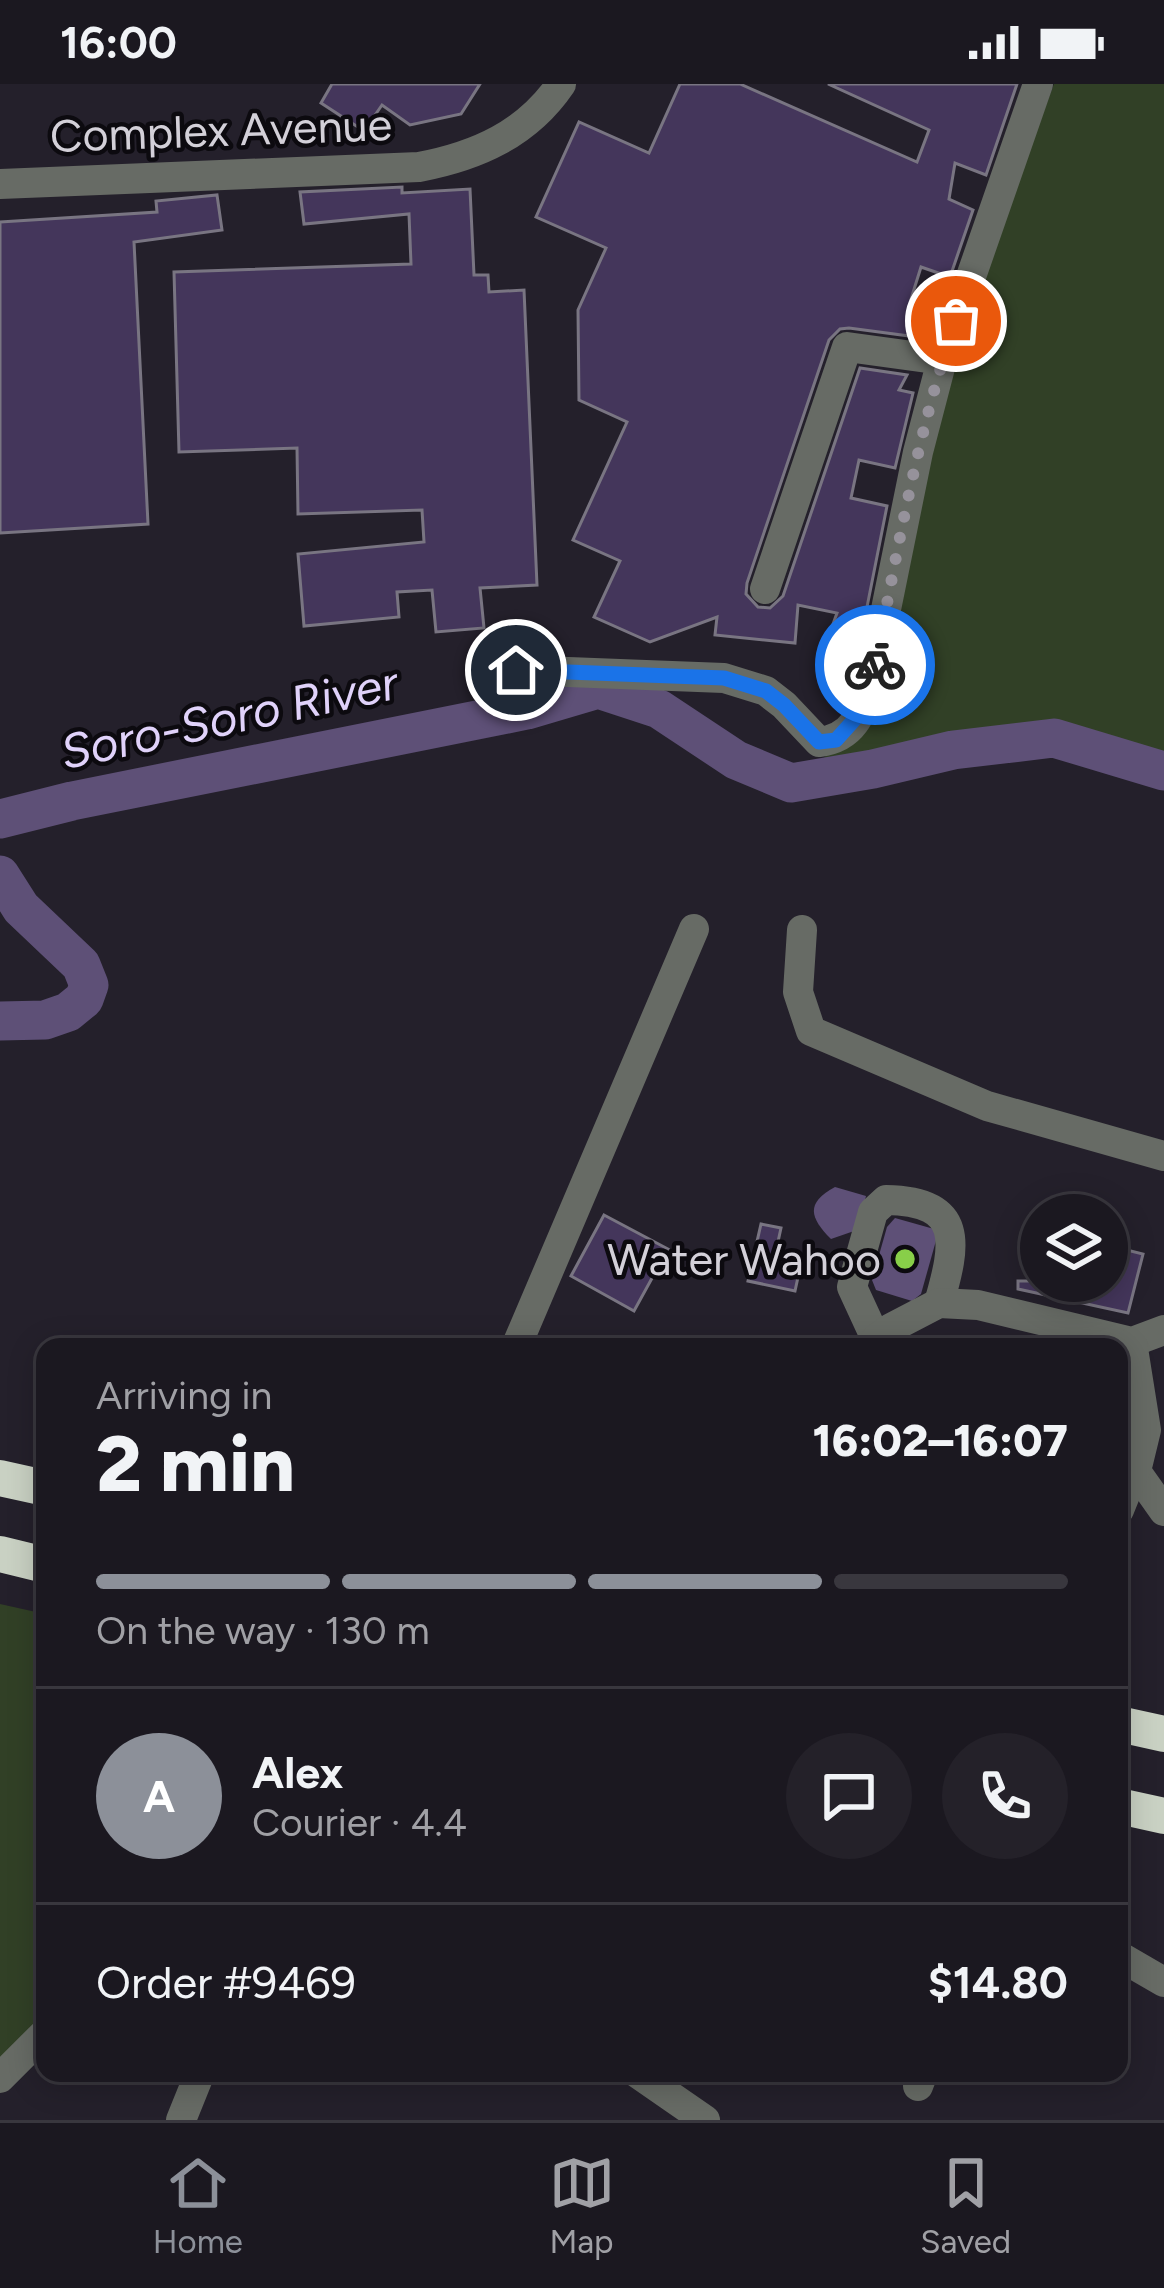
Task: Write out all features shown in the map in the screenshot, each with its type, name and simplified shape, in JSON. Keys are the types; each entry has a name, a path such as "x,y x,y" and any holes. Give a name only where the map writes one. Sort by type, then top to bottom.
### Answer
{"highway":[{"path":"0,1478 36,1486"},
{"path":"0,1554 36,1563"},
{"path":"1128,1726 1164,1734"},
{"path":"1128,1808 1164,1816"}],"street":[{"name":"Complex Avenue","path":"0,184 435,164 502,140 542,109 561,84"},
{"path":"516,670 724,678 766,691 819,742 836,740 863,710 942,360 1038,84"},
{"path":"765,589 847,347 942,360"},
{"path":"520,1338 694,929"},
{"path":"802,931 798,992 811,1031 987,1106 1164,1156"},
{"path":"872,1338 852,1287 873,1212 886,1200 920,1204 947,1221 952,1241 950,1267 939,1303"},
{"path":"881,1338 939,1303 978,1305 1115,1338"},
{"path":"1128,1341 1164,1330"},
{"path":"1128,1489 1146,1430 1132,1342"},
{"path":"1136,1470 1164,1510"},
{"path":"1128,1961 1164,1982"},
{"path":"0,2078 36,2042"},
{"path":"181,2120 196,2082"},
{"path":"650,2082 705,2120"}],"green space":[{"path":"1054,84 1164,84 1164,771 1054,738 953,750 791,783 843,743 950,361"},
{"path":"0,1604 36,1612 36,2035 0,2069"}],"shaded area":[{"path":"835,1187 866,1196 857,1230 831,1239 814,1211 819,1199"},
{"name":"Water Wahoo","path":"895,1218 934,1229 937,1237 921,1294 912,1301 876,1290 872,1280 887,1227"}],"building":[{"path":"332,84 480,84 461,114 410,125 382,105 364,131 321,103"},
{"path":"680,84 740,84 917,162 929,130 828,84 1017,84 986,175 955,163 949,199 973,210 950,277 921,267 911,299 928,305 917,337 849,328 840,329 829,340 747,583 746,594 758,607 770,608 783,596 860,368 907,375 899,390 913,393 895,468 859,460 851,498 887,506 867,607 846,653 825,646 837,613 798,605 795,643 715,635 717,617 650,642 594,617 620,561 573,540 627,422 579,400 578,310 606,248 536,217 579,122 649,153"},
{"path":"402,187 402,193 470,189 474,275 488,275 489,292 524,290 537,585 480,588 484,628 436,632 432,590 397,592 399,617 304,626 298,554 424,542 422,510 298,514 297,448 179,452 174,272 411,264 409,214 304,224 300,192"},
{"path":"217,195 222,230 134,242 148,524 0,533 0,222 157,212 156,201"},
{"path":"604,1215 668,1249 634,1311 571,1276"},
{"path":"761,1224 781,1228 776,1251 791,1254 789,1265 800,1268 795,1291 748,1281"},
{"path":"1128,1250 1143,1254 1128,1313 1078,1302 1128,1302"}],"waterway":[{"name":"Soro-Soro River","path":"0,819 527,710 598,689 659,709 736,760 791,783 953,750 1054,738 1164,771"},
{"name":"Soro-Soro River","path":"0,875 21,908 81,965 89,985 84,999 68,1012 45,1020 0,1021"}],"way so far":[{"path":"875,665 918,452 956,321"}],"place":[{"name":"Water Wahoo","path":"905,1259"}],"route":[{"path":"516,670 724,678 766,691 819,742 836,740 863,710 875,665"}]}
